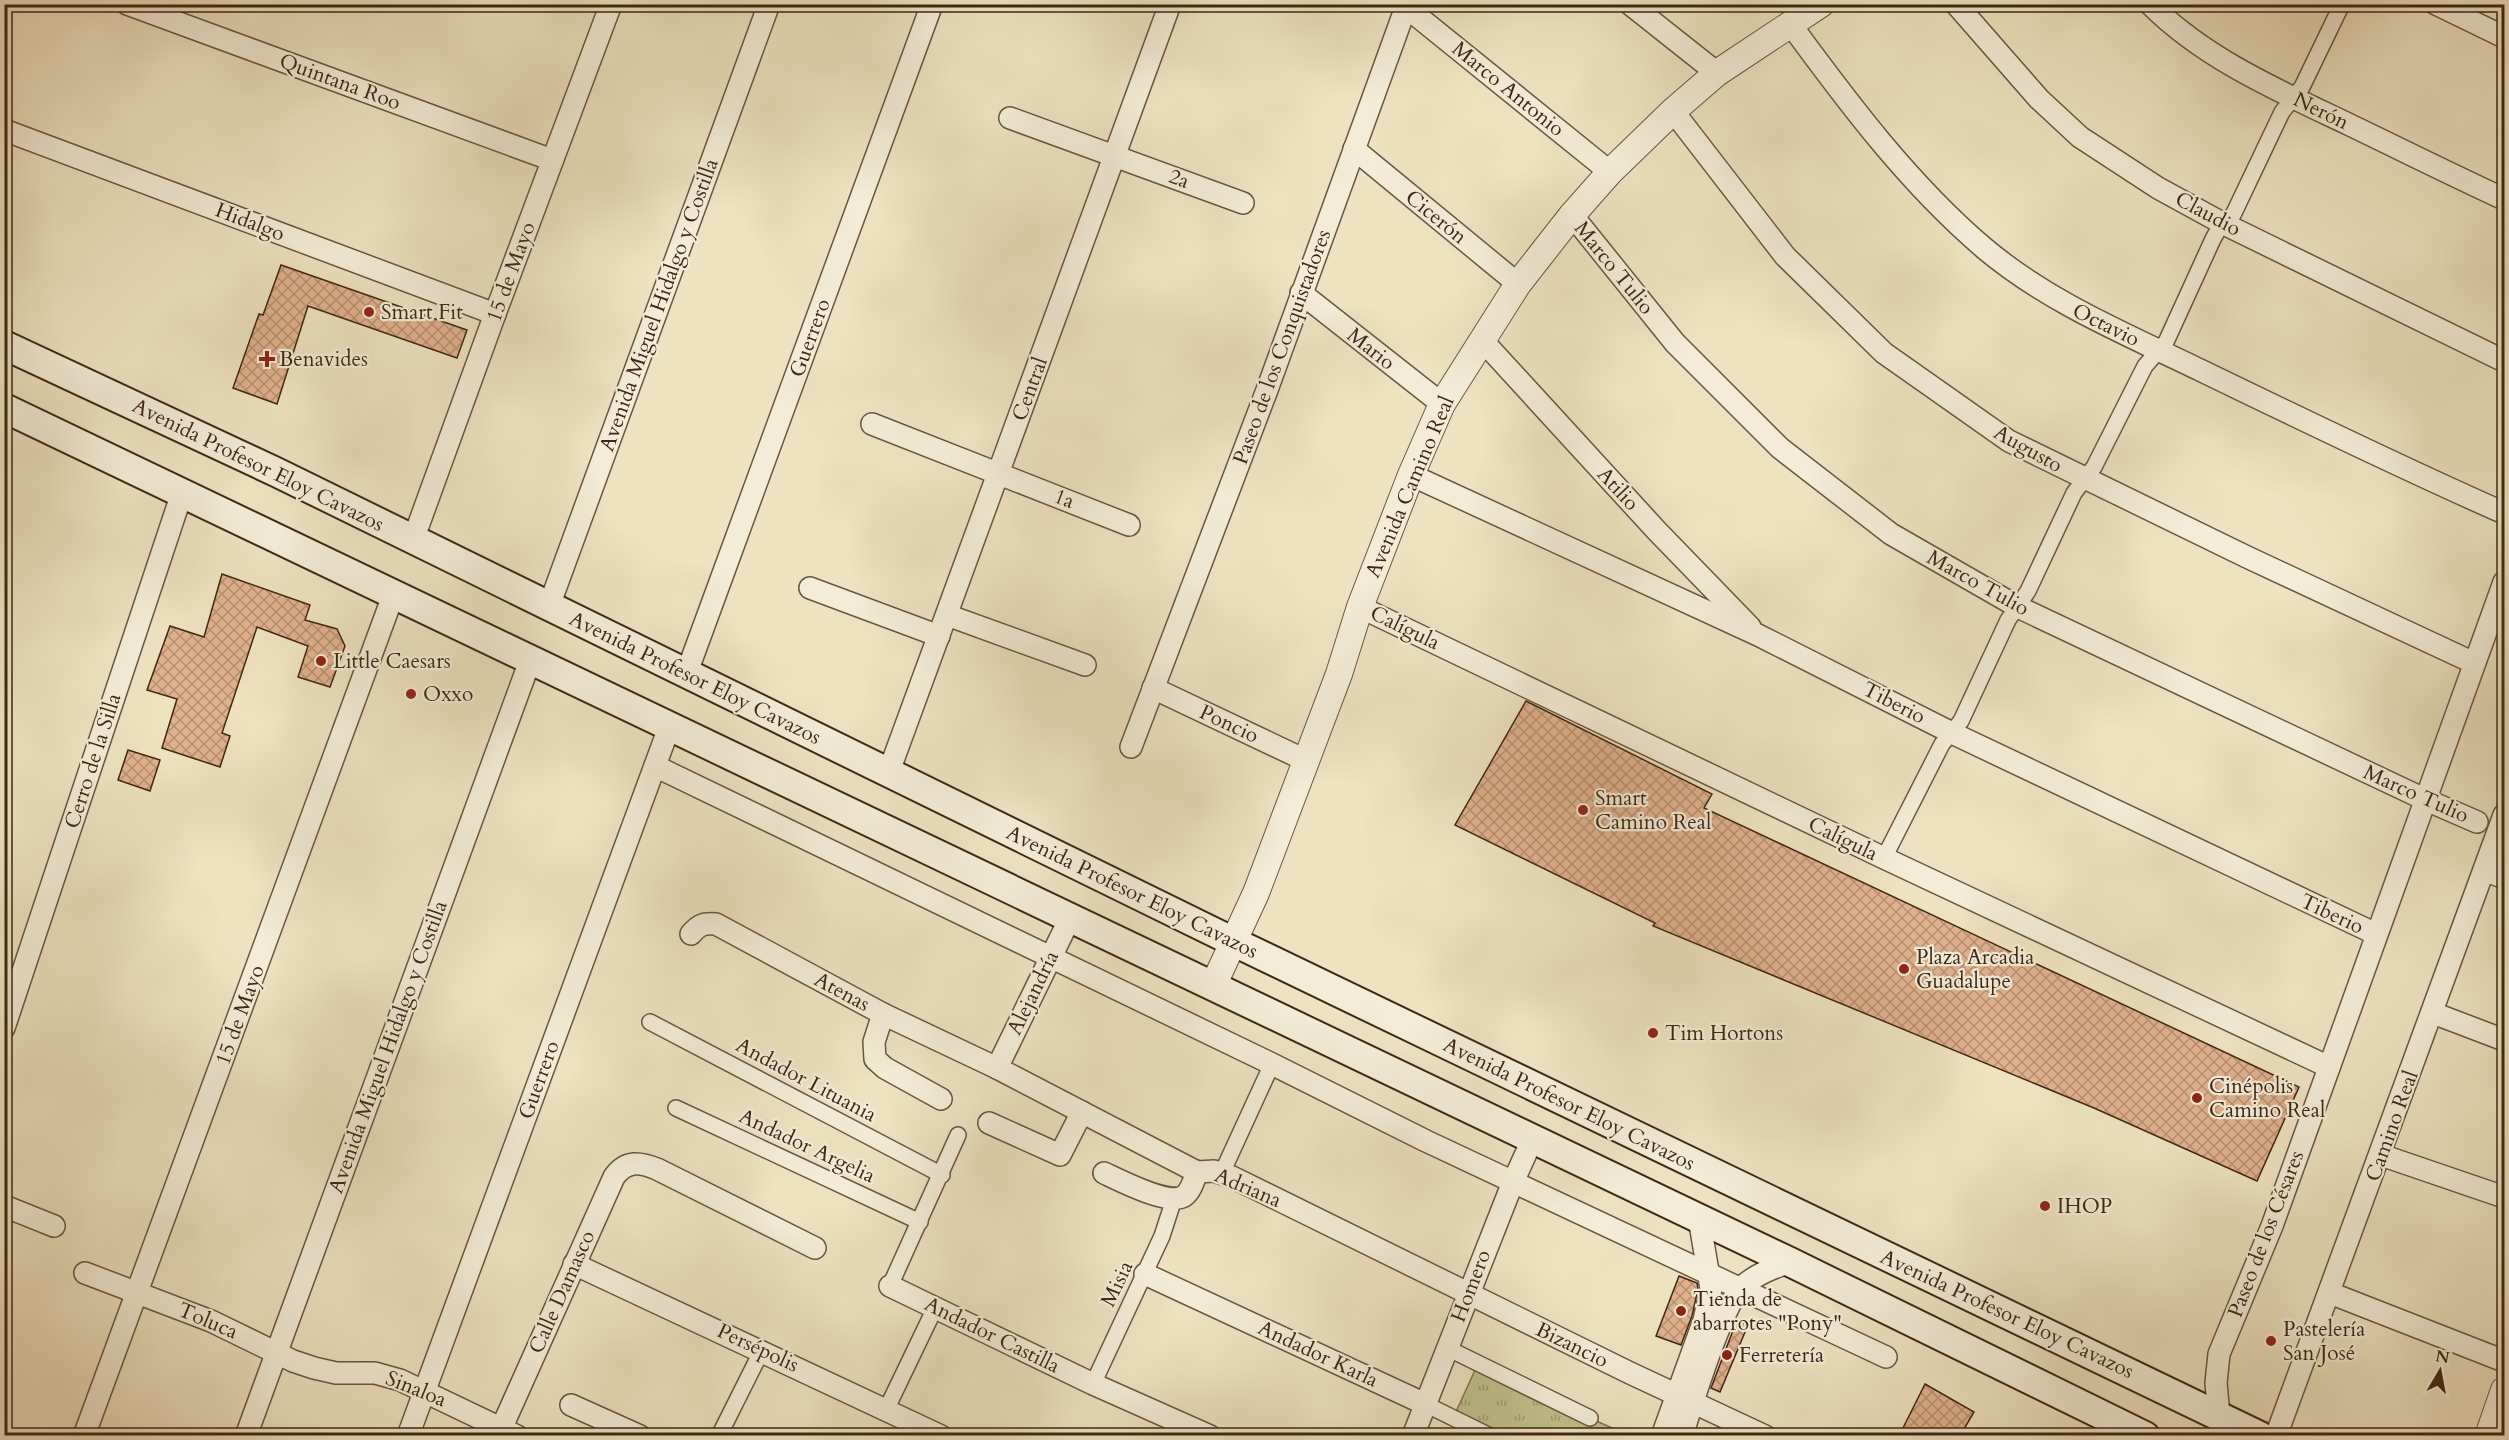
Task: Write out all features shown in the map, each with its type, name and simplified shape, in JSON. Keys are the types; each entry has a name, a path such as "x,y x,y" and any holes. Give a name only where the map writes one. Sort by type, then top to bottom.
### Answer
{"main road":[{"name":"Avenida Profesor Eloy Cavazos","path":"4,345 276,472 687,672 888,774 2260,1436"},
{"path":"4,408 1533,1138 2145,1436"}],"street":[{"name":"Quintana Roo","path":"127,4 552,160"},
{"name":"Avenida Miguel Hidalgo y Costilla","path":"549,606 769,4"},
{"name":"Guerrero","path":"687,672 932,4"},
{"name":"Central","path":"888,774 1170,4"},
{"path":"1630,4 1717,73"},
{"name":"Avenida Camino Real","path":"1213,986 1256,893 1339,674 1360,607 1411,475 1442,404 1518,284 1572,215 1610,172 1673,111 1717,73 1821,4"},
{"name":"Claudio","path":"1956,4 1968,21 2039,99 2080,137 2158,188 2222,223 2505,361"},
{"name":"Nerón","path":"2150,4 2165,19 2219,58 2293,98 2505,199"},
{"path":"1884,858 1942,744 1961,721 2008,620 2028,591 2074,493 2085,480 2145,366 2166,342 2213,239 2222,223 2233,215 2282,112 2302,87 2343,4"},
{"path":"2436,4 2505,37"},
{"name":"15 de Mayo","path":"413,540 609,5"},
{"name":"Paseo de los Conquistadores","path":"1131,747 1406,6"},
{"name":"Marco Antonio","path":"1406,6 1610,172"},
{"name":"Octavio","path":"1791,25 1846,99 1928,195 1985,249 2068,307 2414,473 2505,513"},
{"name":"Augusto","path":"1673,111 1785,256 1884,353 2009,441 2085,480 2474,663"},
{"name":"2a","path":"1010,118 1243,203"},
{"name":"Hidalgo","path":"4,130 495,314"},
{"name":"Cicerón","path":"1354,149 1518,284"},
{"name":"Marco Tulio","path":"1572,215 1675,344 1780,448 1891,534 2018,607 2424,800 2477,822"},
{"name":"Mario","path":"1301,293 1442,404"},
{"name":"Atilio","path":"1482,340 1656,530 1758,635"},
{"name":"1a","path":"872,424 1129,525"},
{"name":"Tiberio","path":"1411,475 1758,635 1952,733 2376,934"},
{"name":"Cerro de la Silla","path":"4,1028 182,493"},
{"name":"Paseo de los Césares","path":"2219,1415 2216,1383 2219,1354 2272,1226 2424,800 2505,582"},
{"path":"810,588 939,636"},
{"name":"15 de Mayo","path":"84,1436 394,593"},
{"name":"Calígula","path":"1360,607 1884,858 2329,1067"},
{"path":"947,615 1085,665"},
{"name":"Avenida Miguel Hidalgo y Costilla","path":"246,1436 531,658"},
{"name":"Poncio","path":"1153,688 1305,760"},
{"name":"Guerrero","path":"408,1436 670,725"},
{"path":"655,766 1272,1064 1359,1109 1886,1357"},
{"name":"Camino Real","path":"2276,1436 2433,1013 2495,874 2505,815"},
{"name":"Alejandría","path":"997,1068 1070,918"},
{"name":"Atenas","path":"691,934 698,926 706,923 716,924 883,1014 997,1068"},
{"path":"2433,1013 2505,1040"},
{"path":"883,1014 874,1042 875,1059 885,1068 941,1099"},
{"name":"Andador Lituania","path":"650,1022 942,1175"},
{"path":"1222,1173 1272,1064"},
{"name":"Adriana","path":"997,1068 1197,1172 1222,1173 1468,1293"},
{"name":"Andador Argelia","path":"676,1108 920,1222"},
{"path":"989,1123 1060,1155 1082,1112"},
{"path":"890,1286 942,1175 958,1135"},
{"name":"Homero","path":"1413,1436 1468,1293 1533,1138"},
{"path":"2381,1155 2505,1197"},
{"name":"Calle Damasco","path":"505,1433 574,1264 614,1177 623,1167 630,1163 648,1165 815,1248"},
{"path":"1104,1173 1153,1194 1174,1199 1180,1198 1189,1191 1197,1172"},
{"name":"Misia","path":"1093,1384 1145,1274 1174,1199"},
{"path":"4,1206 54,1226"},
{"path":"1682,1436 1685,1398 1709,1303 1710,1276 1699,1218"},
{"path":"1662,1436 1685,1398 1740,1288 1761,1273 1790,1262"},
{"name":"Persépolis","path":"574,1264 886,1408 941,1436"},
{"name":"Toluca","path":"85,1273 220,1325 276,1352"},
{"name":"Andador Karla","path":"1145,1274 1490,1436"},
{"name":"Andador Castilla","path":"890,1286 1093,1384 1210,1436"},
{"name":"Bizancio","path":"1468,1293 1765,1436"},
{"path":"2330,1293 2505,1361"},
{"path":"886,1408 935,1308"},
{"path":"1447,1348 1590,1418"},
{"path":"719,1436 762,1350"},
{"name":"Sinaloa","path":"276,1352 314,1368 336,1373 375,1373 400,1380 424,1390 505,1433"},
{"path":"2488,1436 2505,1390"},
{"path":"570,1405 640,1436"}],"green space":[{"path":"1476,1368 1628,1435 1499,1435 1454,1416"}],"building":[{"path":"281,265 467,330 457,358 308,306 277,404 233,388 259,314 263,315"},
{"path":"222,574 310,605 305,620 337,629 345,646 330,687 298,677 308,646 257,627 222,733 230,736 220,767 162,748 177,699 147,690 170,626 204,637"},
{"path":"1526,701 1712,794 1704,808 2299,1087 2257,1181 2094,1108 1653,926 1655,923 1455,825"},
{"path":"128,750 160,760 150,791 118,780"},
{"name":"Tienda de abarrotes \"Pony\"","path":"1679,1276 1697,1283 1698,1289 1692,1316 1681,1345 1656,1336"},
{"name":"Ferretería","path":"1737,1320 1748,1325 1720,1392 1711,1388"},
{"path":"1925,1384 1974,1412 1960,1436 1899,1436"}],"place":[{"name":"Smart Fit","path":"369,312"},
{"name":"Benavides","path":"267,359"},
{"name":"Little Caesars","path":"321,661"},
{"name":"Oxxo","path":"411,694"},
{"name":"Smart Camino Real","path":"1583,810"},
{"name":"Plaza Arcadia Guadalupe","path":"1904,969"},
{"name":"Tim Hortons","path":"1653,1033"},
{"name":"Cinépolis Camino Real","path":"2197,1098"},
{"name":"IHOP","path":"2045,1206"},
{"name":"Tienda de abarrotes \"Pony\"","path":"1681,1311"},
{"name":"Pastelería San José","path":"2271,1341"},
{"name":"Ferretería","path":"1727,1355"}]}
